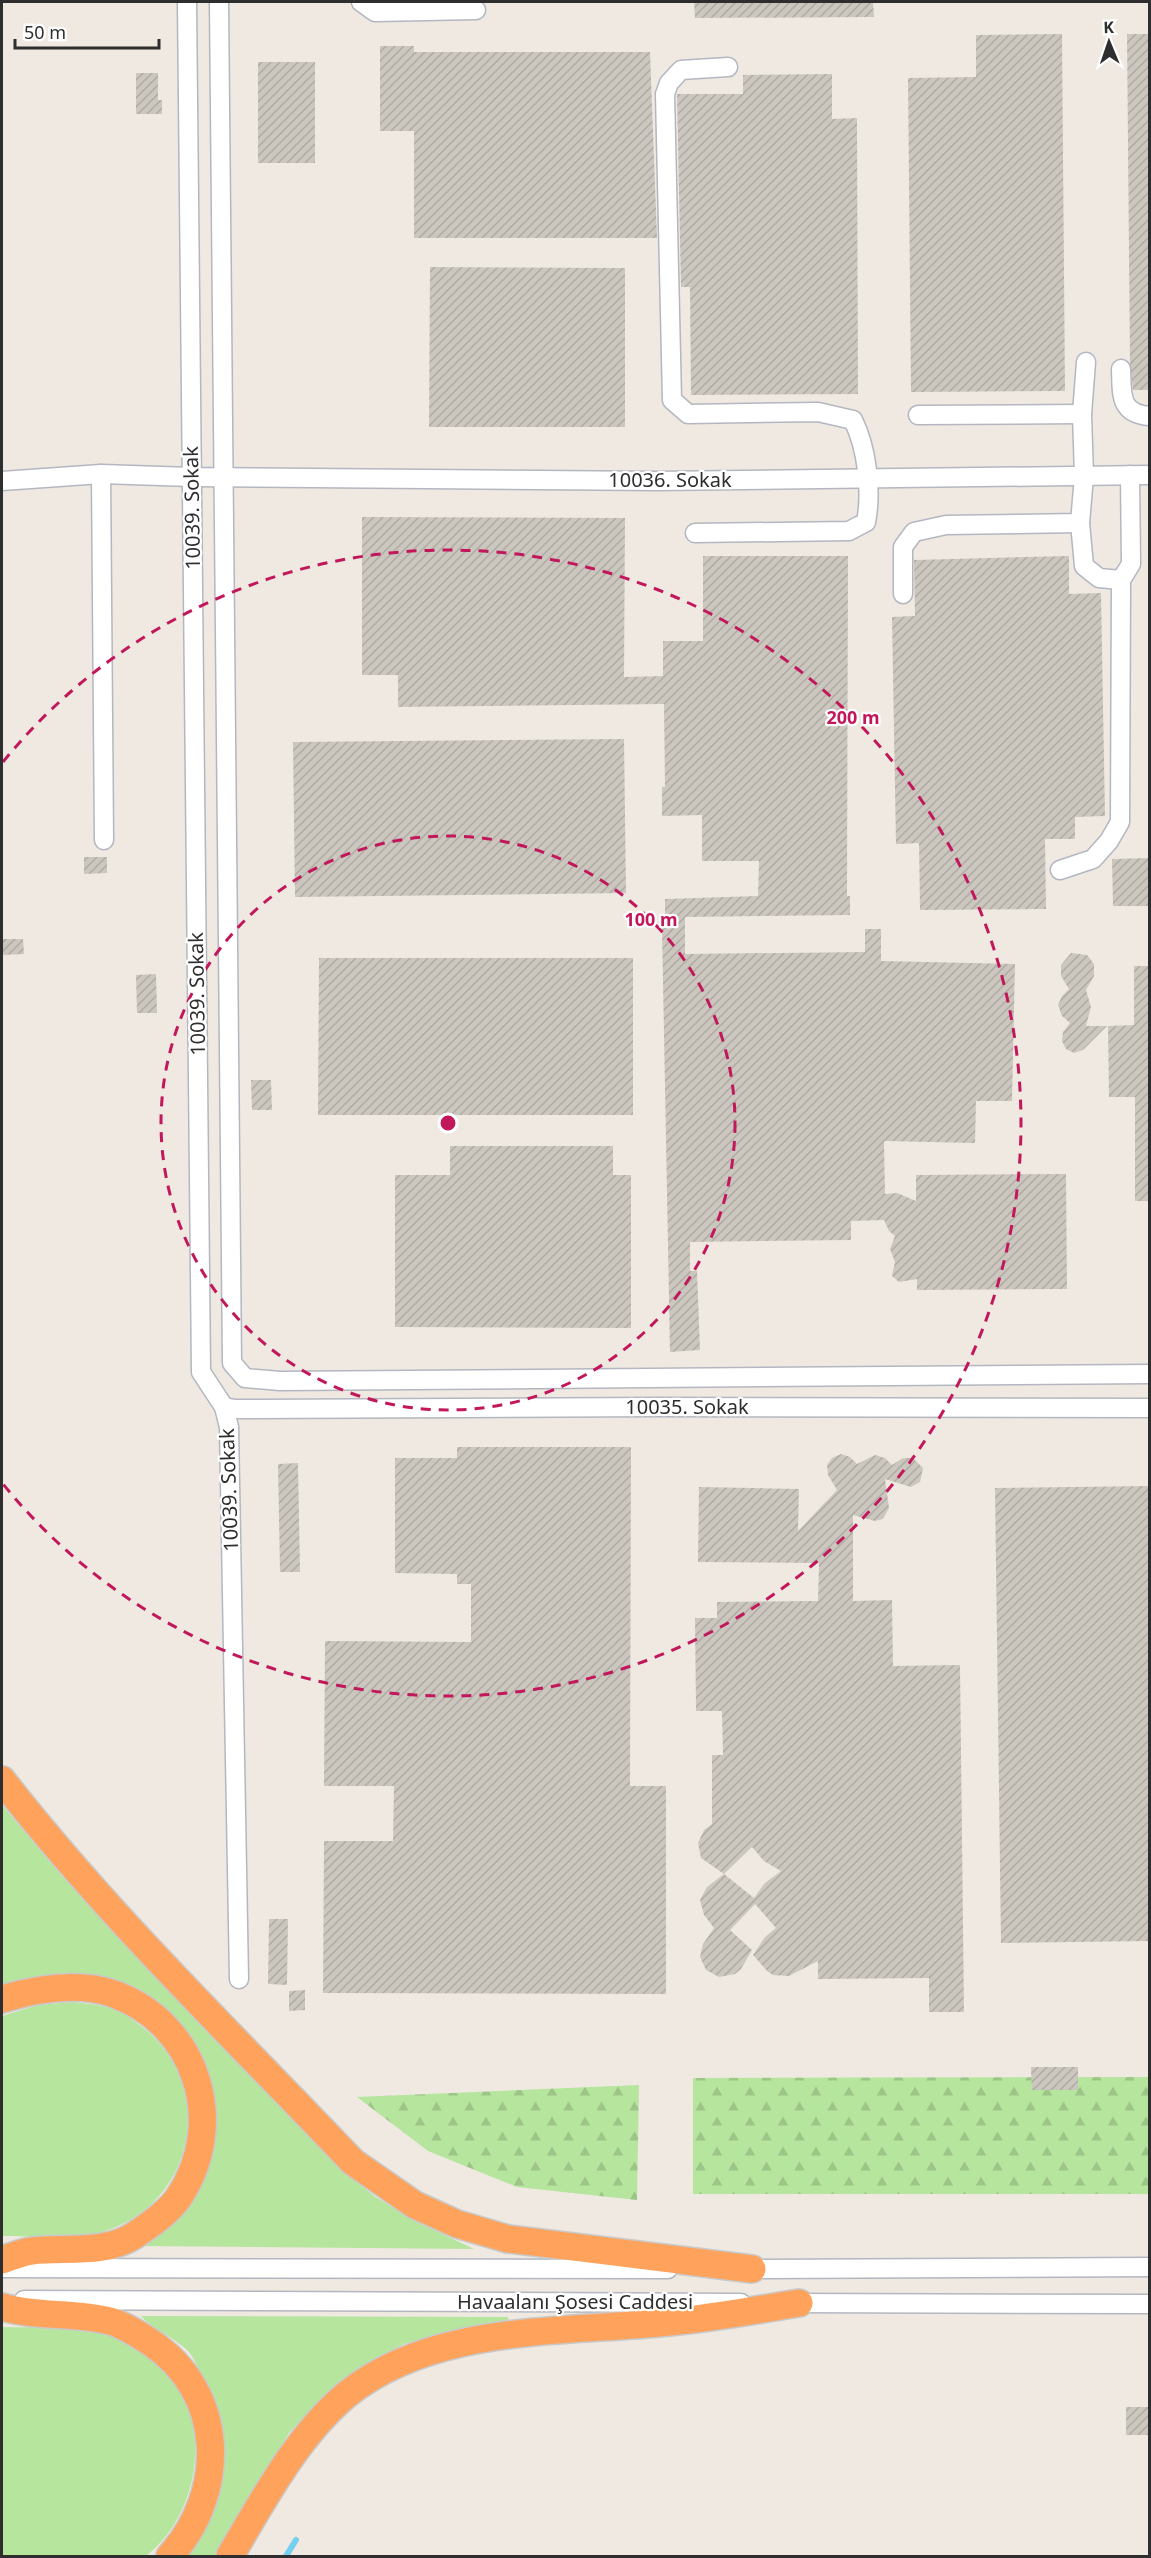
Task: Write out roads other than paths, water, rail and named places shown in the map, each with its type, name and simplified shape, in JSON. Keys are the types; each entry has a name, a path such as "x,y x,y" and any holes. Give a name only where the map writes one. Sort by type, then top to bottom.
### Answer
{"highway":[{"path":"2,1780 35,1823 117,1915 353,2162 415,2205 457,2224 508,2239 752,2269"},
{"path":"2,1999 31,1991 90,1989 113,1994 139,2006 160,2021 184,2048 199,2085 202,2118 201,2144 193,2171 178,2198 160,2217 132,2237 99,2248 30,2251 2,2260"},
{"path":"230,2556 303,2442 321,2419 347,2395 385,2370 435,2348 477,2340 671,2322 799,2303"},
{"path":"2,2307 24,2314 69,2315 111,2321 166,2352 184,2374 200,2401 208,2424 211,2463 202,2510 189,2534 170,2556"}],"street":[{"name":"10039. Sokak","path":"187,2 201,1372 224,1407 229,1427 239,1978"},
{"name":"10039. Sokak","path":"219,2 232,1363"},
{"path":"361,2 375,12 476,10"},
{"path":"695,533 849,531 866,522 870,501 863,440 853,420 818,412 688,414 672,400 665,94 669,83 681,70 728,67"},
{"path":"1086,362 1082,414 1084,476 1080,523 1084,566 1099,579 1121,580"},
{"path":"1121,369 1122,396 1126,408 1137,416 1149,416"},
{"path":"918,415 1082,414"},
{"name":"10036. Sokak","path":"2,481 102,474 191,477 645,481 1149,475"},
{"path":"102,474 104,840"},
{"path":"1060,870 1093,859 1109,841 1120,822 1121,580 1131,564 1141,531 1130,475"},
{"path":"903,594 903,547 914,532 946,525 1080,523"},
{"name":"10035. Sokak","path":"232,1363 245,1378 280,1381 1149,1374"},
{"name":"10035. Sokak","path":"224,1407 236,1409 1149,1408"},
{"name":"Havaalanı Şosesi Caddesi","path":"2,2268 435,2271 1149,2267"},
{"name":"Havaalanı Şosesi Caddesi","path":"2,2300 1149,2304"}],"waterway":[{"path":"286,2556 296,2540"}]}
